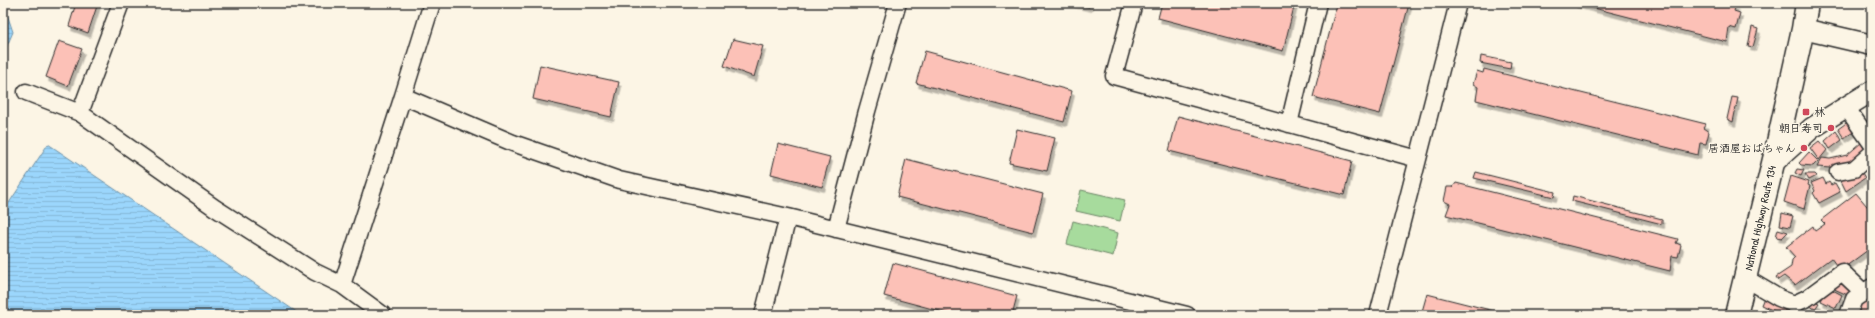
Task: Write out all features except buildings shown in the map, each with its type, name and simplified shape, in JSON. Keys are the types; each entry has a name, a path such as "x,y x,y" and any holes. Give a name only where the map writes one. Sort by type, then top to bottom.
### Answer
{"highway":[{"name":"National Highway Route 134","path":"1736,315 1773,163 1803,29 1807,3"}],"main road":[{"path":"1803,29 1872,45"},
{"path":"1773,163 1812,128 1872,90"}],"street":[{"path":"80,113 120,3"},
{"path":"342,285 432,3"},
{"path":"836,229 867,111 898,3"},
{"path":"1134,3 1114,76 1418,159"},
{"path":"1289,124 1318,3"},
{"path":"1378,315 1458,3"},
{"path":"26,92 80,113 215,208 315,272 342,285 383,315"},
{"path":"403,96 513,143 619,180 788,217 1187,315"},
{"path":"1846,107 1872,144"},
{"path":"1838,172 1854,169 1872,153"},
{"path":"763,315 788,217"},
{"path":"1746,278 1779,298 1794,304 1807,298 1842,272 1868,291 1854,299 1848,315"}],"green space":[{"path":"1081,190 1125,200 1120,221 1076,211"},
{"path":"1073,221 1118,233 1113,256 1067,244"}],"water":[{"path":"3,11 7,14 13,32 3,55"},
{"path":"48,144 301,315 3,315 3,212"}],"place":[{"name":"林","path":"1806,112"},
{"name":"朝日寿司","path":"1831,128"},
{"name":"居酒屋おばちゃん","path":"1804,148"}]}
